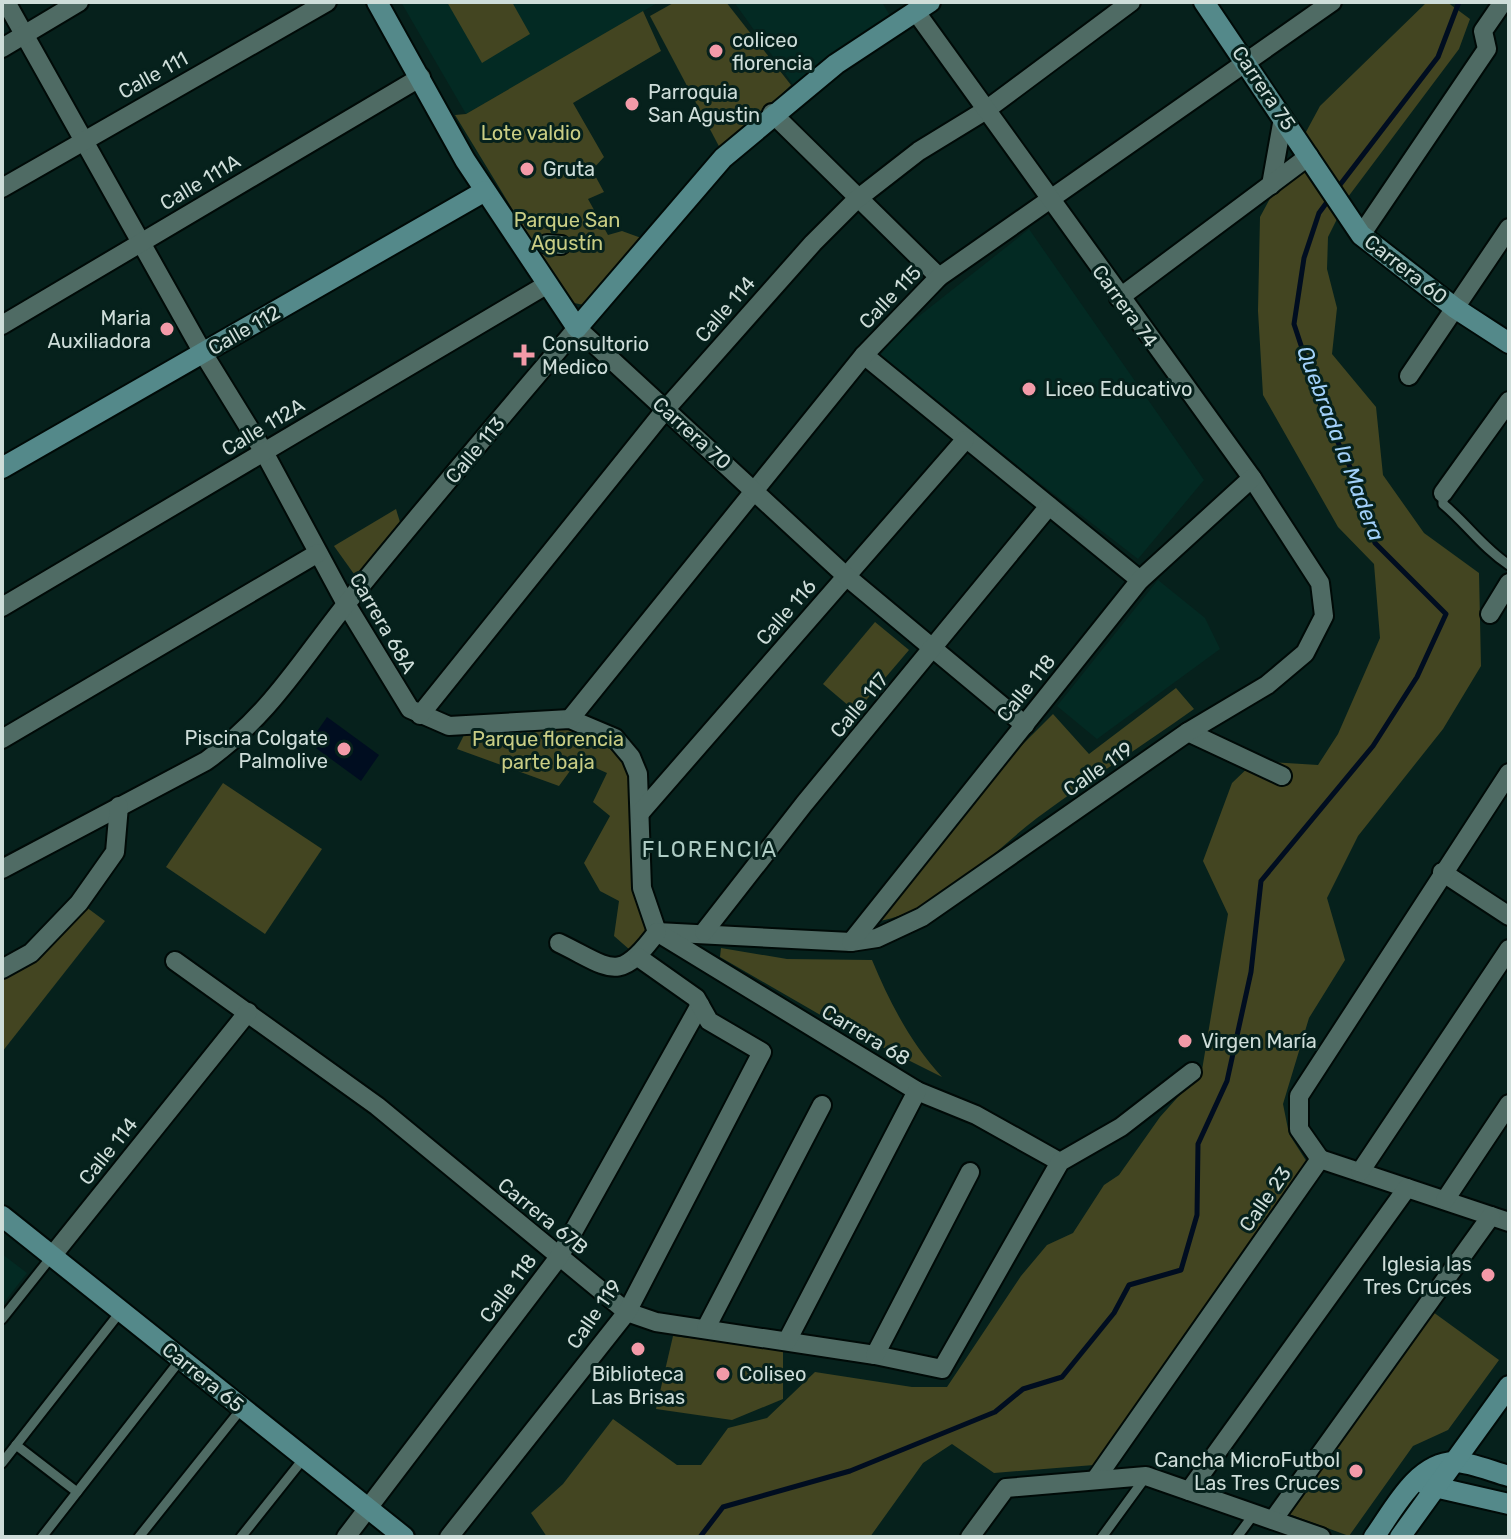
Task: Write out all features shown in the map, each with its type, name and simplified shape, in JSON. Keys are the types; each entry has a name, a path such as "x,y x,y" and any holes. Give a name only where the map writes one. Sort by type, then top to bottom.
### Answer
{"main road":[{"name":"Carrera 70","path":"377,2 485,191 577,328"},
{"name":"Carrera 75","path":"1204,2 1322,176"},
{"name":"Calle 113","path":"577,328 723,158 772,113 918,5"},
{"name":"Carrera 60","path":"1322,176 1361,235 1455,308 1509,343"},
{"name":"Calle 112","path":"2,468 485,191"},
{"name":"Carrera 65","path":"2,1216 404,1537"},
{"path":"1400,1537 1509,1386"},
{"path":"1374,1537 1415,1482 1427,1471 1454,1462 1509,1476"},
{"path":"1415,1482 1509,1504"}],"street":[{"name":"Carrera 68A","path":"6,2 203,353 264,452 394,689 410,709 433,723 458,727 570,719 615,738 631,757 638,774 642,888 657,932"},
{"path":"2,48 79,2"},
{"name":"Calle 111","path":"2,188 327,2"},
{"name":"Calle 114","path":"420,715 665,410 813,243 856,200 919,151 986,110 1131,2"},
{"name":"Calle 115","path":"570,719 864,355 939,277 1332,2"},
{"path":"1361,235 1487,49 1483,31 1503,2"},
{"name":"Carrera 74","path":"918,5 986,110 1252,478 1320,583 1324,616"},
{"name":"Calle 111A","path":"2,325 421,77"},
{"path":"772,113 856,200 939,277"},
{"path":"1271,185 1283,118"},
{"path":"1119,298 1309,156"},
{"path":"1409,376 1509,228"},
{"name":"Calle 112A","path":"2,607 546,285"},
{"name":"Carrera 70","path":"577,328 846,576 1025,725"},
{"name":"Calle 113","path":"2,869 206,761 263,714 346,604 577,328"},
{"path":"864,355 1140,580"},
{"path":"1443,493 1509,401"},
{"name":"Calle 116","path":"640,813 965,440"},
{"name":"Calle 118","path":"851,942 1140,580 1252,478"},
{"name":"Calle 117","path":"704,932 804,804 934,650 1049,506"},
{"path":"2,739 318,553"},
{"path":"1490,614 1509,583"},
{"name":"Calle 119","path":"851,942 877,938 922,917 1188,732 1267,685 1305,653 1324,616"},
{"path":"1188,732 1282,776"},
{"name":"Calle 23","path":"1095,1480 1320,1159 1299,1129 1299,1096 1509,773"},
{"path":"2,969 31,953 79,903 97,878 115,852 119,806"},
{"path":"1442,872 1509,916"},
{"path":"559,943 609,967 632,962 657,932 704,932 851,942"},
{"name":"Carrera 68","path":"657,932 917,1091 976,1115 1060,1162"},
{"path":"1360,1172 1509,949"},
{"name":"Carrera 67B","path":"175,961 377,1106 627,1312 656,1322 875,1355 942,1369 1060,1162"},
{"path":"632,962 696,998 700,1005"},
{"name":"Calle 118","path":"346,1537 559,1257 700,1005"},
{"name":"Calle 119","path":"449,1537 627,1312 762,1052 709,1021 700,1005"},
{"name":"Calle 114","path":"52,1256 248,1012"},
{"path":"1060,1162 1121,1127 1192,1072"},
{"path":"787,1341 917,1091"},
{"path":"1445,1200 1509,1104"},
{"path":"706,1328 822,1105"},
{"path":"1273,1520 1500,1219 1320,1159"},
{"path":"875,1355 970,1172"},
{"path":"1189,1491 1407,1188"},
{"path":"970,1537 1006,1488 1146,1476 1321,1537"}],"lane":[{"path":"1443,493 1443,504 1471,528 1486,549 1509,565"},
{"name":"Calle 114","path":"2,1319 52,1256"},
{"path":"2,1463 121,1311"},
{"path":"42,1537 181,1359"},
{"path":"139,1537 242,1408"},
{"path":"16,1445 77,1492"},
{"path":"241,1537 304,1458"},
{"path":"1102,1537 1146,1476"},
{"path":"1237,1537 1254,1514"}],"shaded area":[{"path":"401,2 659,2 466,114"},
{"path":"734,2 882,2 893,21 794,86"},
{"name":"Liceo Educativo","path":"1029,229 1204,480 1138,559 878,358 899,332"},
{"path":"1158,580 1205,618 1220,649 1097,739 1057,706"},
{"path":"2,1254 27,1273 2,1305"}],"green space":[{"path":"447,2 512,2 530,34 482,63"},
{"name":"coliceo florencia","path":"675,2 726,2 791,85 722,152 650,16"},
{"path":"1427,2 1447,2 1470,19 1459,49 1348,197 1328,237 1327,269 1337,308 1332,354 1376,407 1383,475 1424,533 1479,573 1481,666 1443,729 1358,836 1327,898 1345,960 1309,1018 1283,1104 1289,1134 1307,1162 1094,1465 994,1473 952,1444 923,1463 870,1537 547,1537 531,1513 563,1484 613,1419 677,1465 701,1465 728,1428 767,1418 815,1372 912,1387 947,1387 1021,1276 1047,1245 1073,1233 1104,1185 1119,1175 1160,1117 1202,1070 1228,914 1203,861 1232,783 1255,761 1318,765 1338,734 1380,638 1374,564 1338,527 1263,395 1258,311 1260,217 1320,106"},
{"name":"Lote valdio","path":"643,11 661,51 573,103 604,157 592,170 604,192 588,199 608,235 622,231 644,239 584,305 569,302 455,115 466,114"},
{"path":"396,509 403,532 359,581 334,546"},
{"path":"875,622 909,650 856,712 823,684"},
{"path":"1176,688 1194,709 1037,818 944,893 903,915 880,921 1017,750 1053,714 1089,754"},
{"name":"Parque florencia parte baja","path":"572,726 605,738 627,763 657,932 638,957 614,936 619,901 600,891 584,863 610,816 593,802 607,773 578,760 559,786 457,749 468,727"},
{"path":"223,783 322,849 265,934 166,867"},
{"path":"82,904 105,921 2,1052 2,975"},
{"path":"721,948 787,959 872,960 902,1022 942,1077 836,1024 720,957"},
{"path":"1433,1312 1499,1360 1448,1430 1413,1446 1349,1536 1286,1513"},
{"name":"Coliseo","path":"673,1336 783,1349 783,1399 732,1420 656,1409"}],"water":[{"name":"Piscina Colgate Palmolive","path":"327,717 379,755 361,781 309,743"}],"waterway":[{"name":"Quebrada la Madera","path":"1336,190 1438,57 1459,2"},
{"name":"Quebrada la Madera","path":"700,1537 723,1507 850,1471 995,1412 1023,1389 1062,1377 1114,1313 1129,1285 1181,1270 1197,1215 1198,1144 1227,1081 1251,972 1261,881 1373,746 1417,677 1446,614 1375,543 1351,469 1323,412 1294,324 1304,258 1319,213 1330,198"}],"place":[{"name":"coliceo florencia","path":"716,51"},
{"name":"Parroquia San Agustin","path":"632,104"},
{"name":"Gruta","path":"527,169"},
{"name":"Maria Auxiliadora","path":"167,329"},
{"name":"Consultorio Medico","path":"524,355"},
{"name":"Liceo Educativo","path":"1029,389"},
{"name":"Piscina Colgate Palmolive","path":"344,749"},
{"name":"Virgen María","path":"1185,1041"},
{"name":"Iglesia las Tres Cruces","path":"1488,1275"},
{"name":"Biblioteca Las Brisas","path":"638,1349"},
{"name":"Coliseo","path":"723,1374"},
{"name":"Cancha MicroFutbol Las Tres Cruces","path":"1356,1471"}],"district":[{"name":"FLORENCIA","path":"710,849"}],"park label":[{"name":"Parque San Agustín","path":"567,232"}]}
